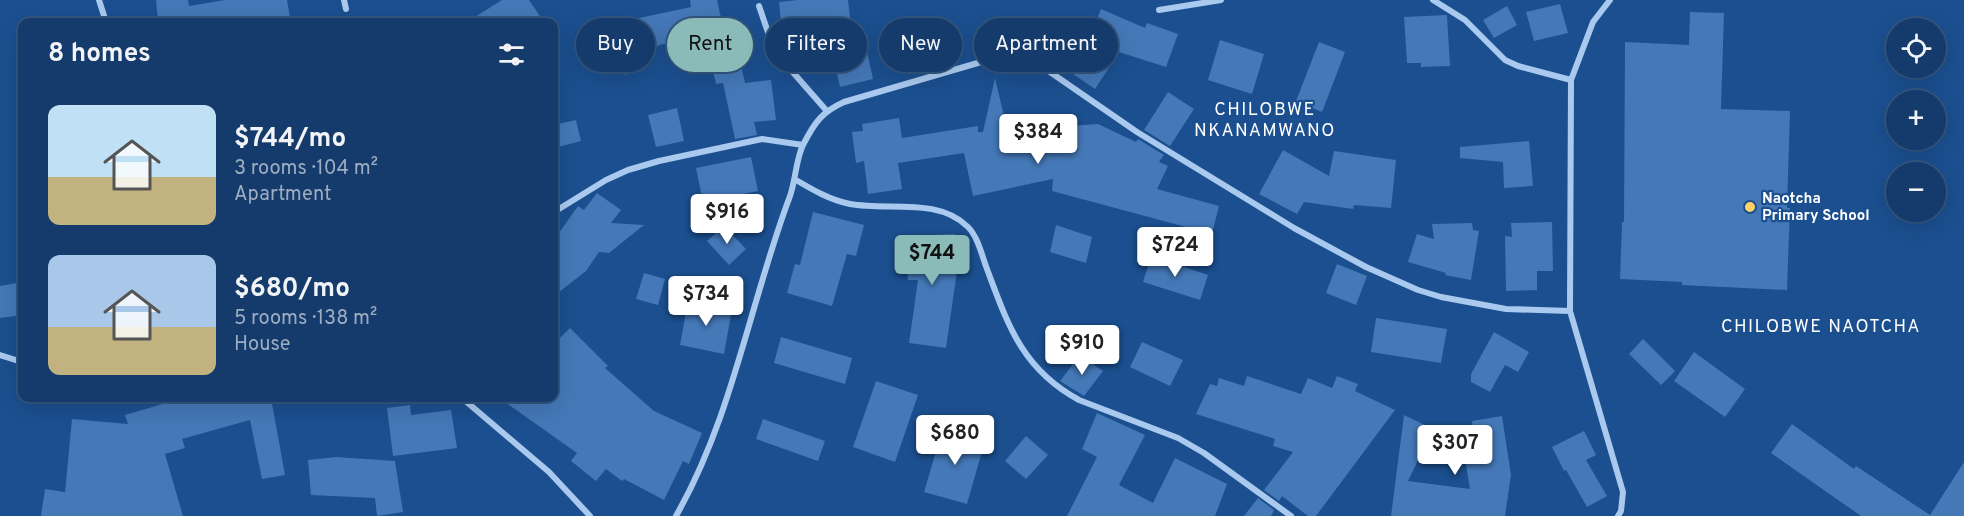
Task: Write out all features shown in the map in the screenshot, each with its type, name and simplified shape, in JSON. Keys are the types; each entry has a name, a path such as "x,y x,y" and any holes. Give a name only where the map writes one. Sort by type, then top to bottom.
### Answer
{"street":[{"path":"99,0 105,18"},
{"path":"345,0 346,9"},
{"path":"1159,10 1221,0"},
{"path":"1433,0 1465,20 1505,60 1518,66 1571,80"},
{"path":"1610,0 1593,22 1571,80 1570,311 1623,492 1621,511 1618,516"},
{"path":"759,6 773,47 826,110"},
{"path":"676,516 702,467 712,441 744,347 773,239 796,180 802,146 826,110 844,102 988,60 1022,57 1034,61 1137,132 1294,228 1365,267 1418,290 1441,297 1506,309 1570,311"},
{"path":"558,210 606,180 628,170 659,161 762,139 802,146"},
{"path":"796,180 844,202 887,207 926,207 953,215 970,229 1014,337 1042,373 1079,400 1160,430 1196,448 1258,490 1291,516"},
{"path":"0,355 18,361"},
{"path":"467,402 549,472 590,516"}],"building":[{"path":"156,0 188,0 189,6 225,0 287,0 290,18 158,18"},
{"path":"502,0 529,0 541,18 473,18"},
{"path":"690,0 717,0 721,18 667,18 667,43 655,49 655,18 639,18 691,7"},
{"path":"848,0 850,18 781,18 779,2"},
{"path":"1560,4 1568,33 1534,41 1526,12"},
{"path":"1507,6 1517,25 1494,38 1483,20"},
{"path":"1101,9 1145,28 1147,23 1178,34 1166,67 1118,52 1118,18 1097,18"},
{"path":"1690,12 1724,13 1721,109 1790,111 1787,290 1682,285 1682,282 1620,279 1622,222 1624,222 1625,42 1689,45"},
{"path":"1447,15 1450,66 1421,67 1421,63 1407,63 1404,17"},
{"path":"1220,40 1264,54 1252,94 1208,80"},
{"path":"1319,42 1345,52 1322,112 1296,101"},
{"path":"867,51 873,79 840,87 837,72 867,72"},
{"path":"713,72 743,72 745,83 771,80 776,120 754,122 757,135 735,139 723,83 716,84"},
{"path":"1070,72 1106,72 1095,89"},
{"path":"995,78 1009,137 1069,128 1069,126 1098,124 1136,142 1138,139 1164,155 1159,162 1168,166 1157,189 1219,206 1212,234 1052,191 1053,179 973,196 964,153 898,163 902,189 868,194 864,161 856,163 852,132 863,131 862,124 899,118 902,138 978,126 978,132 983,132"},
{"path":"1168,92 1194,109 1170,146 1144,130"},
{"path":"677,108 684,141 656,147 648,115"},
{"path":"576,120 581,141 558,147 558,124"},
{"path":"1529,141 1533,186 1504,188 1503,162 1460,158 1460,147"},
{"path":"1283,150 1329,176 1334,151 1396,160 1391,208 1354,205 1353,209 1304,202 1297,214 1259,194"},
{"path":"751,157 758,191 703,202 696,168"},
{"path":"597,193 621,210 611,223 644,225 609,253 599,252 586,271 558,293 558,234 578,206 584,210"},
{"path":"813,212 864,225 856,256 847,254 832,306 787,293 795,264 800,265"},
{"path":"1552,222 1553,271 1537,271 1537,290 1506,291 1505,236 1512,237 1511,223"},
{"path":"1472,223 1473,230 1479,231 1471,280 1445,275 1446,273 1408,262 1417,234 1434,239 1432,224"},
{"path":"1056,225 1092,237 1086,263 1050,252"},
{"path":"724,226 746,249 729,265 707,241"},
{"path":"955,234 957,271 946,348 909,343 918,280 908,280 905,236"},
{"path":"1151,256 1208,275 1200,300 1143,282"},
{"path":"1337,264 1367,276 1356,305 1326,293"},
{"path":"644,273 665,279 658,305 636,299"},
{"path":"18,283 18,316 0,318 0,286"},
{"path":"688,301 732,309 724,354 680,345"},
{"path":"1376,318 1447,329 1441,363 1371,352"},
{"path":"570,328 608,366 605,368 654,411 702,433 689,464 683,461 664,500 624,479 622,481 606,469 596,481 571,461 577,453 505,402 558,402 558,340"},
{"path":"1494,332 1529,352 1518,372 1505,365 1490,392 1471,382 1471,374"},
{"path":"781,337 852,358 845,384 774,363"},
{"path":"1643,339 1675,371 1661,385 1629,354"},
{"path":"1142,342 1183,360 1170,386 1130,367"},
{"path":"1694,352 1745,389 1725,417 1674,381"},
{"path":"1080,355 1103,371 1084,396 1060,381"},
{"path":"1247,376 1301,394 1308,378 1332,388 1337,376 1358,384 1355,391 1395,410 1316,516 1308,516 1282,496 1279,501 1264,490 1293,452 1273,446 1275,439 1196,414 1210,384 1217,386 1219,378 1244,386"},
{"path":"876,381 918,395 895,462 853,447"},
{"path":"169,402 272,402 285,475 262,479 250,420 182,439 185,448 165,454 183,516 41,516 45,489 65,492 72,419 128,424 125,415"},
{"path":"410,405 411,415 451,410 457,448 393,456 387,408"},
{"path":"1097,413 1145,435 1119,485 1153,503 1175,458 1227,484 1215,516 1067,516 1097,457 1082,449"},
{"path":"1404,415 1433,429 1408,481 1470,489 1465,459 1477,457 1472,421 1502,416 1511,475 1505,516 1391,516"},
{"path":"763,419 825,441 818,461 756,439"},
{"path":"1792,424 1854,469 1856,466 1930,515 1964,462 1964,516 1861,516 1771,453"},
{"path":"943,428 985,441 967,504 924,492"},
{"path":"1584,431 1596,455 1586,460 1607,496 1587,507 1552,447"},
{"path":"1026,436 1048,455 1026,479 1005,461"},
{"path":"336,457 395,461 403,512 377,516 375,498 311,495 308,460"},
{"path":"1258,498 1274,510 1271,516 1244,516"}],"place":[{"name":"Naotcha Primary School","path":"1750,207"}],"district":[{"name":"CHILOBWE NKANAMWANO","path":"1265,119"},
{"name":"CHILOBWE NAOTCHA","path":"1821,326"}]}
